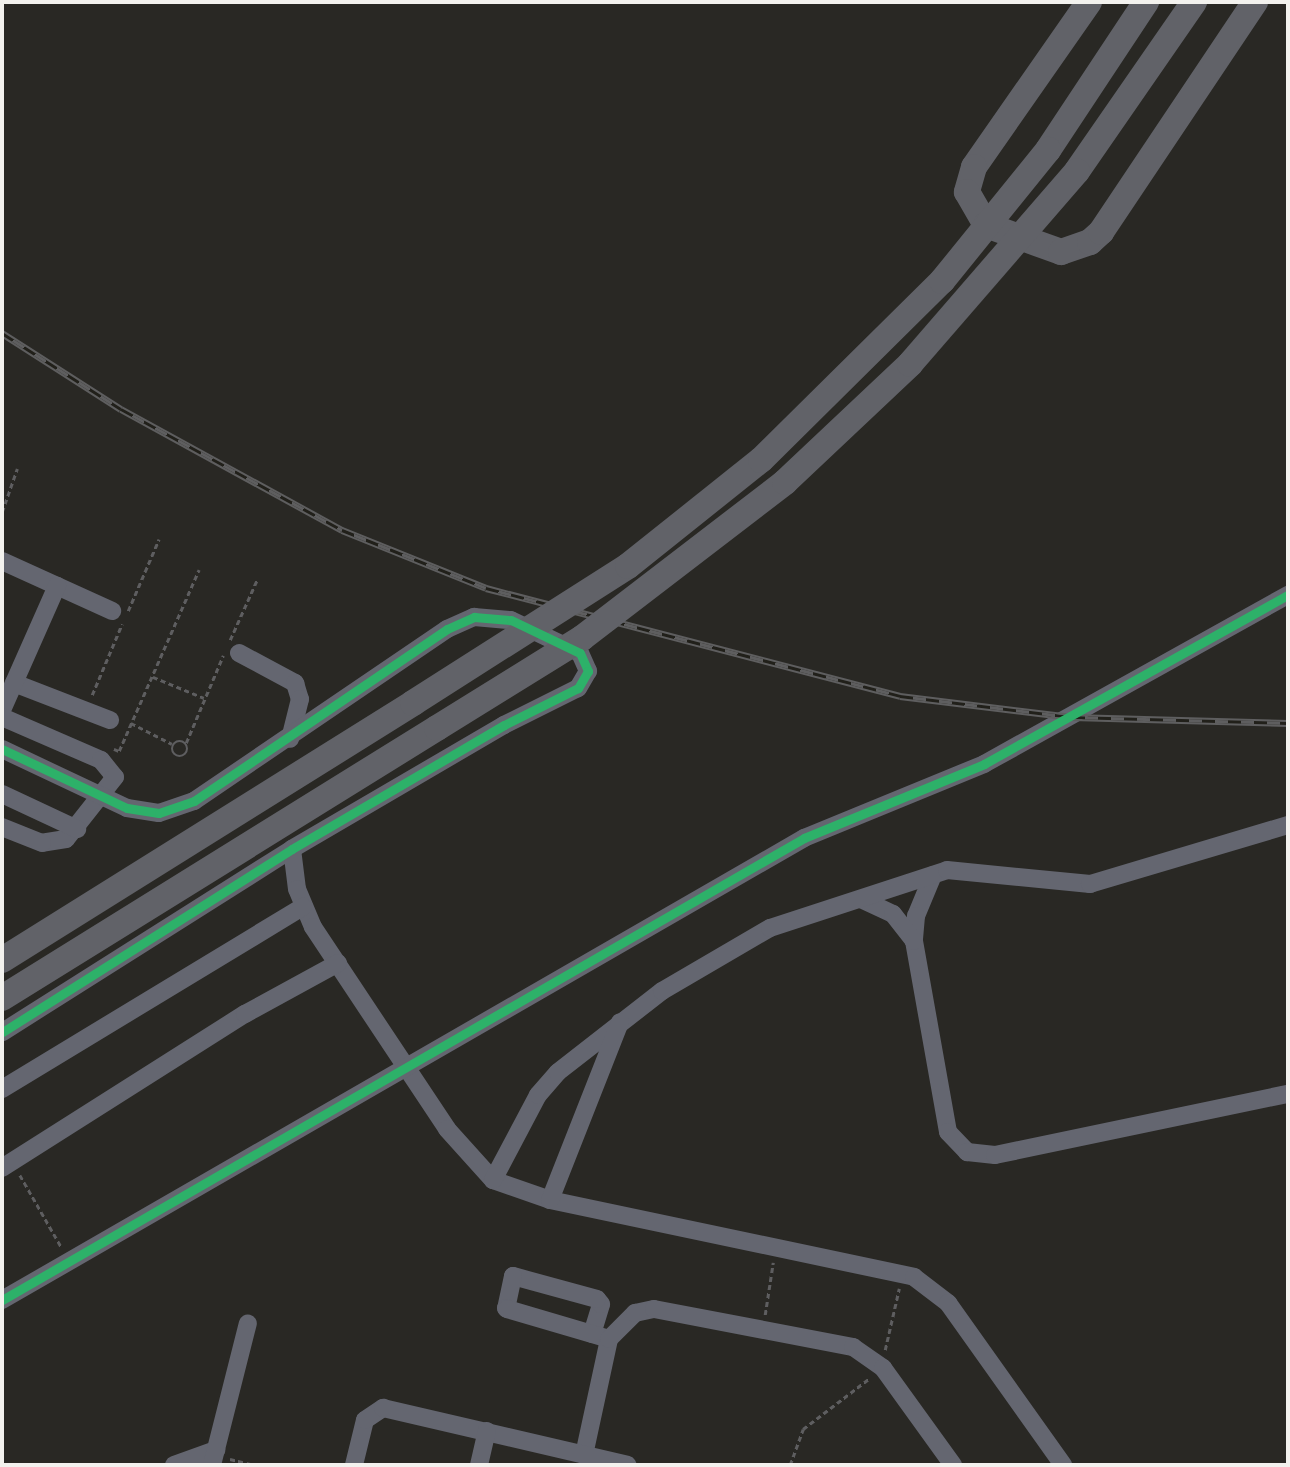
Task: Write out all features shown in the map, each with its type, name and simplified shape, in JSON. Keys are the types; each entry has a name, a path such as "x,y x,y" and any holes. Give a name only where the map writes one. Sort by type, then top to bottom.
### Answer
{"highway":[{"path":"1089,2 974,167 967,192 986,225 1061,252 1090,243 1101,232 1255,2"},
{"path":"2,960 608,580 761,460 909,317 1048,150 1146,2"},
{"path":"2,998 592,631 786,482 935,338 1077,171 1194,2"}],"street":[{"path":"2,561 112,611"},
{"path":"2,710 57,586"},
{"path":"2,1300 804,838 984,764 1288,595"},
{"path":"2,749 137,812 178,809 290,738 447,629 474,617 511,620 586,661 586,680 579,688 504,725 292,849 2,1032"},
{"path":"239,653 295,683 300,699 290,738"},
{"path":"14,683 110,720"},
{"path":"2,717 109,765 115,777 78,829 54,843 32,841 2,827"},
{"path":"2,794 78,829"},
{"path":"493,1180 547,1083 620,1023 723,952 770,928 933,874 976,869 1090,884 1288,825"},
{"path":"292,849 303,907 408,1064 447,1129 493,1180 550,1200 902,1274 933,1288 948,1303 1063,1465"},
{"path":"933,874 916,916 914,942 948,1132 967,1152 995,1155 1288,1094"},
{"path":"861,899 893,914 914,942"},
{"path":"2,1089 303,907"},
{"path":"7,1165 245,1014 338,963"},
{"path":"550,1200 620,1023"},
{"path":"584,1455 600,1336 601,1304 597,1298 513,1276 506,1308 600,1336 635,1313 654,1309 853,1347 883,1368 953,1465"},
{"path":"174,1465 214,1457 248,1323"},
{"path":"354,1465 365,1420 374,1408 487,1431 627,1465"},
{"path":"479,1465 487,1431"}],"path":[{"path":"2,512 17,469"},
{"path":"107,746 119,751 199,570"},
{"path":"173,744 174,754 183,757 189,749 186,743 204,698 257,580"},
{"path":"153,677 204,698"},
{"path":"131,723 173,744 186,743"},
{"path":"7,1165 69,1260"},
{"path":"762,1329 775,1247"},
{"path":"790,1465 803,1429 883,1368 902,1274"},
{"path":"214,1457 254,1465"}],"railway":[{"path":"2,333 121,409 342,530 486,588 900,696 1072,717 1288,723"}],"cycle path":[{"path":"2,1300 804,838 984,764 1288,595"},
{"path":"2,749 127,808 159,813 194,801 447,629 474,617 511,620 580,653 588,671 578,688 504,725 292,849 2,1032"}]}
